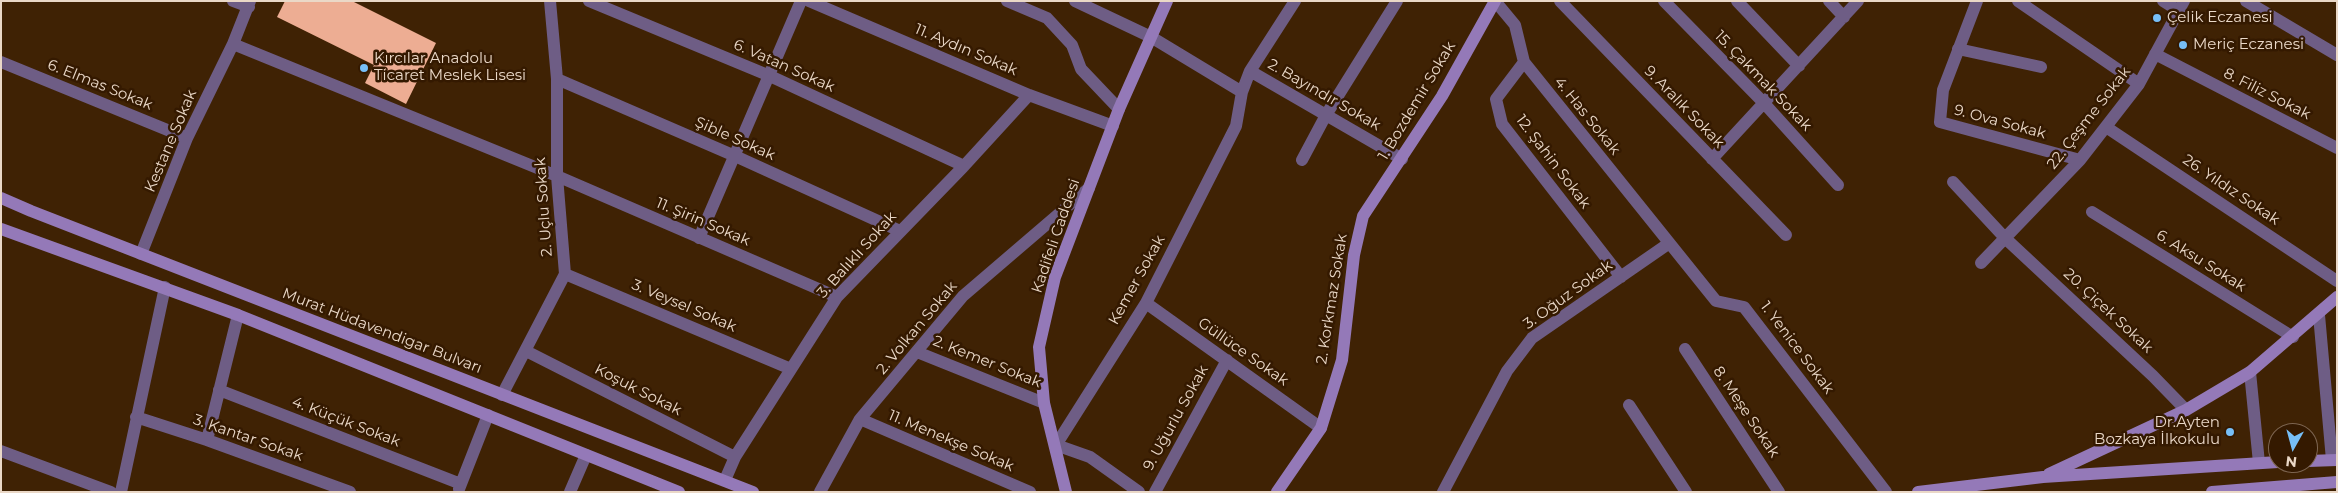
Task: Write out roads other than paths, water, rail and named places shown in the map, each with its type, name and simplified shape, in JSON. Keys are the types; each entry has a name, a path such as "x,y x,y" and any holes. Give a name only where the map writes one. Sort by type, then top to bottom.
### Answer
{"main road":[{"name":"Kadifeli Caddesi","path":"1066,492 1056,445 1044,403 1039,347 1055,277 1119,109 1166,1"},
{"name":"1. Bozdemir Sokak","path":"1363,216 1442,96 1495,1"},
{"name":"Murat Hüdavendigar Bulvarı","path":"1,198 752,492"},
{"name":"2. Korkmaz Sokak","path":"1277,492 1320,428 1342,360 1354,255 1363,216"},
{"path":"1,230 165,287 238,315 679,492"},
{"path":"2043,477 2186,410 2250,372 2337,298"},
{"path":"2318,461 2334,460"},
{"path":"1918,492 2043,477 2268,463"},
{"path":"2212,492 2337,482"}],"street":[{"path":"233,1 250,4"},
{"name":"2. Uçlu Sokak","path":"502,395 565,274 557,176 557,79 550,1"},
{"name":"6. Vatan Sokak","path":"589,1 770,76 964,166"},
{"path":"699,238 801,1"},
{"name":"11. Aydın Sokak","path":"809,1 1029,95 1113,126"},
{"path":"1007,1 1047,18 1072,45 1081,69 1119,109"},
{"path":"1075,1 1151,37 1242,92"},
{"name":"2. Bayındır Sokak","path":"1295,1 1250,71 1402,159"},
{"path":"1302,160 1326,115 1397,1"},
{"name":"4. Has Sokak","path":"1495,1 1515,25 1524,62 1668,244"},
{"name":"9. Aralık Sokak","path":"1560,1 1786,234"},
{"name":"15. Çakmak Sokak","path":"1664,1 1763,102 1838,185"},
{"path":"1737,1 1799,66"},
{"path":"1829,1 1844,17"},
{"path":"1712,159 1858,1"},
{"path":"2018,1 2139,84"},
{"path":"2163,1 2181,6"},
{"path":"2246,1 2337,55"},
{"path":"1975,2 1958,49 2041,67"},
{"name":"Kestane Sokak","path":"141,254 187,138 233,44 250,4"},
{"name":"22. Çeşme Sokak","path":"1981,263 2080,160 2106,127 2139,84 2181,6"},
{"name":"11. Şirin Sokak","path":"233,44 557,176 837,297"},
{"name":"9. Ova Sokak","path":"1958,49 1943,90 1940,122 2080,160"},
{"name":"8. Filiz Sokak","path":"2156,54 2337,148"},
{"name":"6. Elmas Sokak","path":"1,62 187,138"},
{"name":"12. Şahin Sokak","path":"1524,62 1496,99 1502,124 1621,277"},
{"name":"Kemer Sokak","path":"1056,445 1146,303 1236,126 1242,92 1250,71"},
{"name":"Şible Sokak","path":"557,79 735,156 900,231"},
{"name":"3. Balıklı Sokak","path":"725,480 735,458 837,297 964,166 1029,95"},
{"name":"26. Yıldız Sokak","path":"2106,127 2337,281"},
{"name":"20. Çiçek Sokak","path":"1953,182 2005,238 2153,376 2186,410"},
{"name":"2. Volkan Sokak","path":"820,492 860,419 962,296 1090,188"},
{"name":"6. Aksu Sokak","path":"2092,212 2293,337"},
{"name":"3. Oğuz Sokak","path":"1443,492 1507,371 1532,338 1668,244"},
{"name":"1. Yenice Sokak","path":"1668,244 1716,301 1744,307 1886,492"},
{"name":"3. Veysel Sokak","path":"565,274 791,369"},
{"path":"121,492 165,287"},
{"name":"Güllüce Sokak","path":"1146,303 1320,428"},
{"path":"207,440 238,315"},
{"path":"2319,315 2334,460"},
{"name":"8. Meşe Sokak","path":"1685,349 1779,492"},
{"name":"Koşuk Sokak","path":"526,351 735,458"},
{"name":"2. Kemer Sokak","path":"917,352 1044,403"},
{"name":"9. Uğurlu Sokak","path":"1155,492 1226,360"},
{"path":"2250,372 2259,463"},
{"name":"4. Küçük Sokak","path":"219,390 460,488"},
{"path":"1629,405 1686,492"},
{"path":"460,488 488,416"},
{"name":"3. Kantar Sokak","path":"136,418 207,440 350,492"},
{"name":"11. Menekşe Sokak","path":"860,419 1030,492"},
{"path":"1056,445 1090,457 1139,492"},
{"path":"1,451 111,492"},
{"path":"570,492 586,455"}],"place":[{"name":"Çelik Eczanesi","path":"2157,18"},
{"name":"Meriç Eczanesi","path":"2183,45"},
{"name":"Kırcılar Anadolu Ticaret Meslek Lisesi","path":"364,68"},
{"name":"Dr.Ayten Bozkaya İlkokulu","path":"2230,432"}]}
